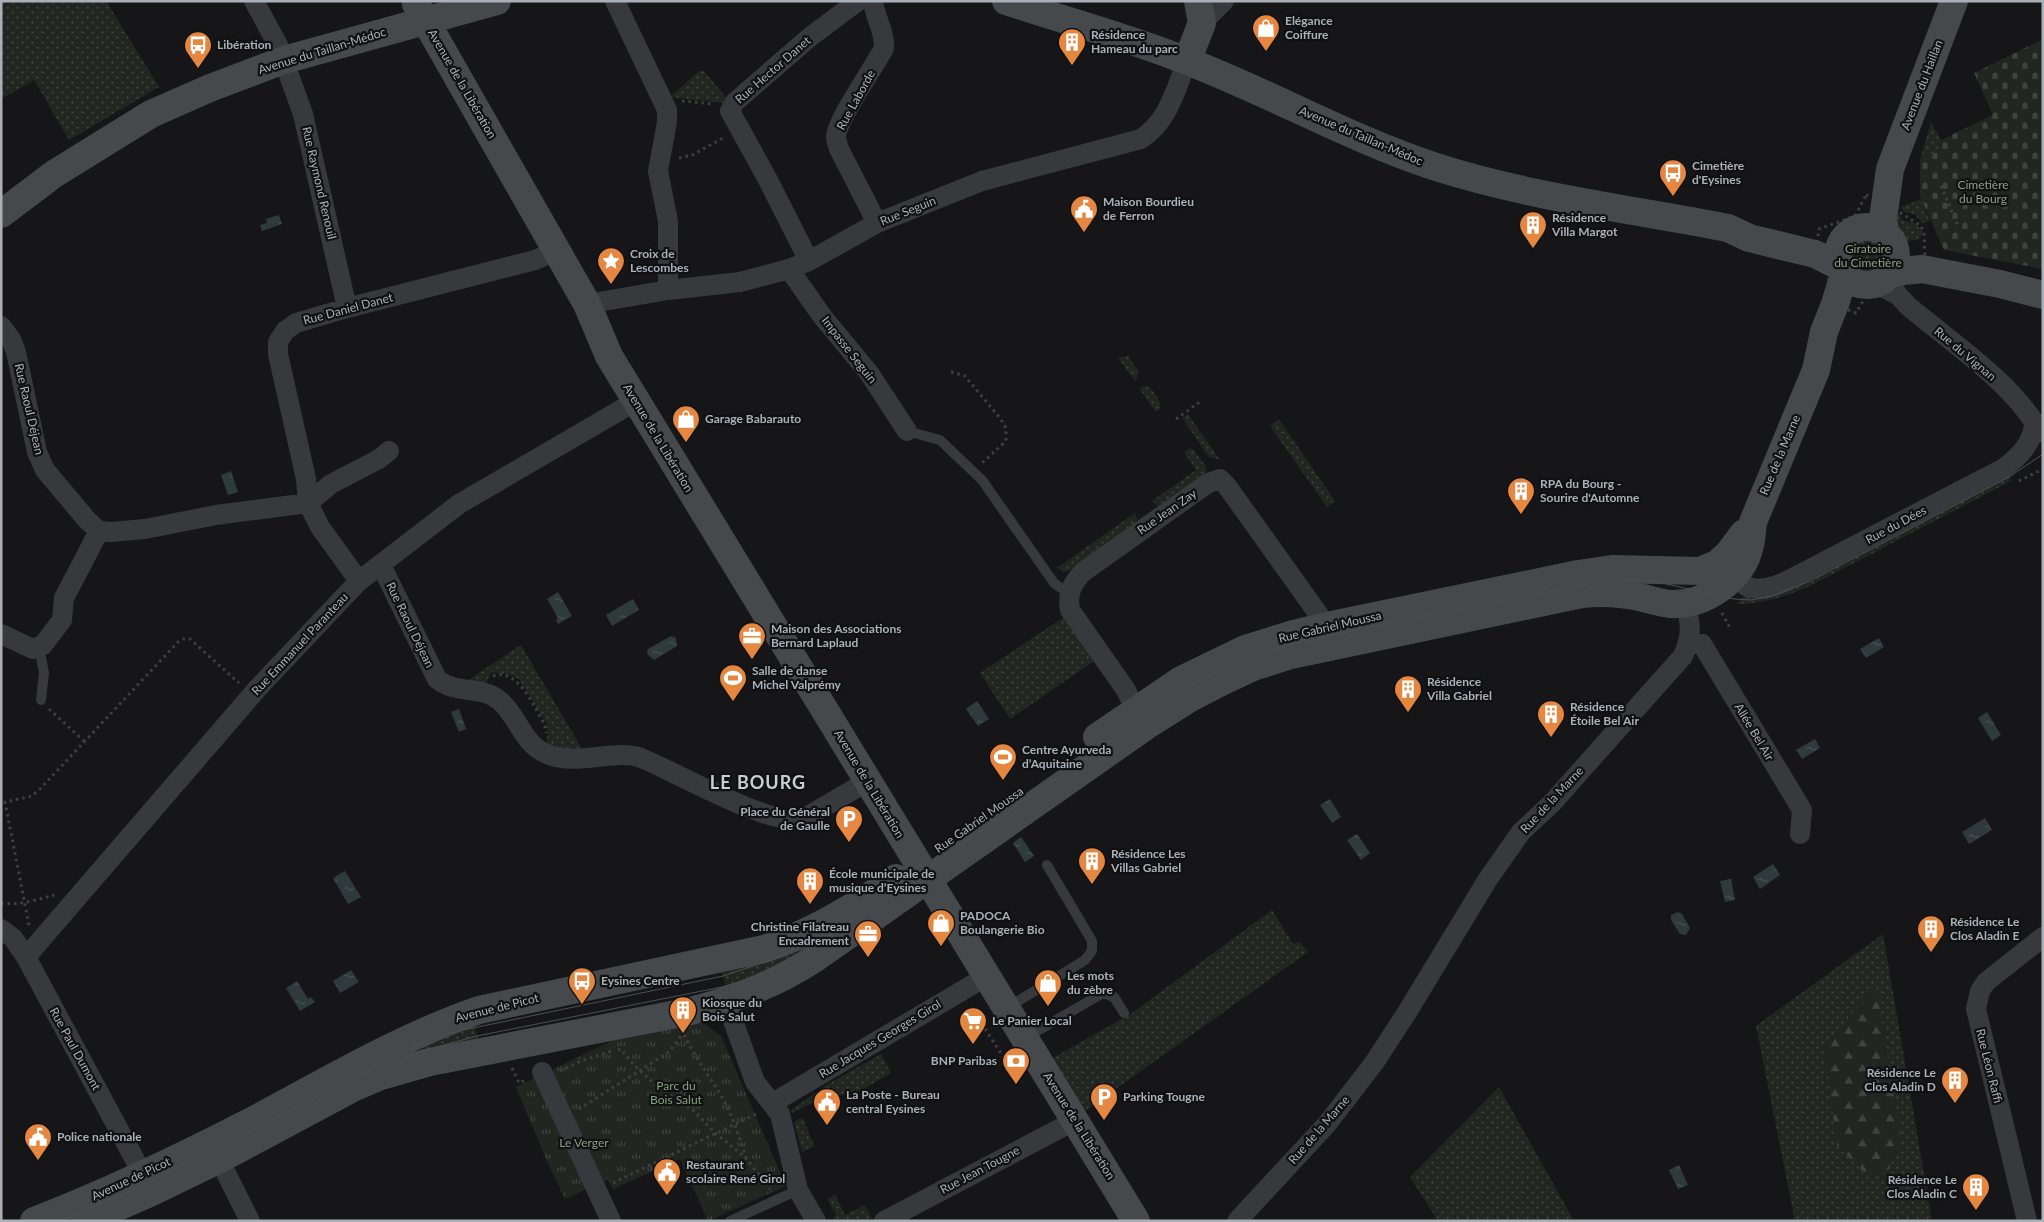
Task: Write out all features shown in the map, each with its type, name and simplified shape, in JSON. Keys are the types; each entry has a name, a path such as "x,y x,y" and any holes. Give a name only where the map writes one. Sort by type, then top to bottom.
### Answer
{"street":[{"name":"Rue Raymond Renouil","path":"254,1 281,53 302,114 347,308"},
{"name":"Avenue du Taillan-Médoc","path":"1,214 54,174 151,114 180,90 215,70 281,53 422,9 497,1"},
{"path":"615,1 667,110 667,122 658,171 668,221 668,290"},
{"name":"Rue Hector Danet","path":"809,261 768,180 731,114 731,106 810,37 858,1"},
{"name":"Rue Laborde","path":"873,1 875,15 885,38 884,48 852,102 836,138 839,149 877,223"},
{"name":"Avenue du Taillan-Médoc","path":"1006,1 1187,60 1431,165 1480,180 1585,202 1728,228 1749,238 1816,246 1869,280"},
{"path":"1187,60 1200,12 1224,1"},
{"name":"Avenue du Haillan","path":"1850,233 1879,200 1954,1"},
{"name":"Avenue de la Libération","path":"422,9 587,304 609,356 1136,1221"},
{"name":"Rue Seguin","path":"587,304 668,290 740,282 789,269 809,261 877,223 982,181 1141,139 1153,131 1165,116 1187,60"},
{"name":"Avenue du Haillan","path":"1879,200 1889,238"},
{"path":"1869,280 1837,256 1839,246 1850,233 1866,226 1876,228 1923,263 2043,295"},
{"name":"Avenue du Taillan-Médoc","path":"1816,246 1850,233"},
{"path":"1869,280 1896,260 1889,238"},
{"name":"Rue Daniel Danet","path":"308,504 306,479 278,354 278,342 285,330 296,323 347,308 535,260 556,251"},
{"path":"1869,280 1904,271 1923,263 2043,281"},
{"name":"Impasse Seguin","path":"789,269 822,316 869,373 907,431"},
{"name":"Rue de la Marne","path":"1686,604 1710,595 1722,587 1733,576 1743,561 1750,546 1753,522 1816,370 1839,338 1843,307 1869,280"},
{"name":"Rue du Vignan","path":"1869,280 1908,306 2011,393 2039,428"},
{"name":"Rue Raoul Déjean","path":"1,326 11,339 16,352 37,452 45,470 87,520 99,531"},
{"name":"Rue Emmanuel Paranteau","path":"26,957 252,695 359,581 459,504 636,401"},
{"name":"Rue du Dées","path":"1733,576 1747,587 1757,588 1786,581 2004,468 2028,445 2034,430 2039,428"},
{"path":"1,634 33,649 43,645 62,620 64,598 99,531 112,532 146,529 216,515 308,504 331,484 378,459 389,451"},
{"name":"Rue Jean Zay","path":"1070,590 1074,581 1082,572 1208,484 1220,480 1227,486 1319,615 1319,638"},
{"path":"308,504 320,527 359,581"},
{"name":"Rue Gabriel Moussa","path":"922,871 1192,697 1253,667 1319,638 1603,570 1700,571 1718,564 1753,522"},
{"name":"Rue Raoul Déjean","path":"381,565 437,679 451,688 491,695 500,700 528,741 544,753 555,758 638,756 739,804 793,821 803,819 868,780"},
{"path":"1070,590 1068,602 1070,610 1126,690 1135,710"},
{"name":"Rue Gabriel Moussa","path":"922,871 1135,710 1181,680 1215,662 1283,637 1319,638 1597,592 1619,594 1668,604 1686,604"},
{"path":"1686,604 1690,631 1689,642"},
{"name":"Rue de la Marne","path":"1237,1221 1327,1124 1374,1063 1478,896 1521,832 1552,802 1672,668 1682,656 1689,642"},
{"name":"Allée Bel Air","path":"1689,642 1702,644 1802,810 1800,834"},
{"name":"Avenue de Picot","path":"86,1221 147,1183 353,1088 403,1069 687,1012 726,1002 778,981 797,970 922,871"},
{"name":"Avenue de Picot","path":"215,1151 392,1046 445,1022 480,1010 742,955 784,943 825,924 922,871"},
{"name":"Rue Paul Dumont","path":"1,929 13,938 26,957 147,1183"},
{"name":"Rue Léon Raffi","path":"2027,1221 1977,1016 1977,1001 1980,991 1986,982 2043,937"},
{"name":"Rue Jacques Georges Girol","path":"774,1105 781,1098 987,976"},
{"path":"726,1002 755,1082 780,1114 798,1190 816,1221"},
{"path":"544,1075 611,1221"},
{"name":"Rue Jean Tougne","path":"884,1221 1076,1120"},
{"path":"215,1151 250,1221"},
{"name":"Avenue de Picot","path":"34,1221 107,1191 147,1183"}],"lane":[{"path":"907,431 940,440 974,472 982,480 1054,583 1061,588 1070,590"},
{"path":"39,647 44,673 41,700"},
{"path":"1006,1009 1085,960 1092,951 1092,941 1046,865"},
{"path":"1024,1039 1103,993 1114,997 1124,1013"},
{"path":"730,1221 798,1190"}],"path":[{"path":"661,99 731,106"},
{"path":"658,164 692,155 740,130"},
{"path":"1941,186 1958,226"},
{"path":"1866,196 1893,205 1901,213 1921,226 1924,234 1921,277 1906,282 1869,280 1894,299 1884,294 1866,296 1856,313 1827,300 1829,274 1814,262 1819,229 1854,216 1866,196"},
{"path":"952,372 965,376 994,410 1006,428 1006,441 974,472"},
{"path":"1176,419 1201,401"},
{"path":"1721,611 1731,630"},
{"path":"1,902 9,904 24,902 5,802 32,796 178,642 190,639 252,695"},
{"path":"41,700 85,742"},
{"path":"961,991 1004,1058 1026,1086"},
{"path":"563,1117 595,1100 669,1052 683,1033 694,1056 723,1098 735,1125 746,1158"},
{"path":"544,1075 621,1049 640,1071 659,1088 694,1111 715,1133 746,1158 779,1198"},
{"path":"596,1191 774,1105"}],"green space":[{"path":"1,1 106,1 159,87 69,140 34,80 1,99"},
{"name":"Cimetière du Bourg","path":"2043,39 2043,269 1944,250 1920,196 1920,160 1939,151 1941,140 1993,115 1974,73"},
{"path":"699,71 704,71 728,100 723,103 670,97"},
{"path":"1931,122 1941,140 1939,151 1920,160"},
{"path":"1921,199 1930,221 1923,223 1914,214 1904,212 1901,207"},
{"path":"1899,213 1902,220 1913,223 1922,230 1922,235 1917,240 1908,241 1897,230 1894,216"},
{"name":"Giratoire du Cimetière","path":"1868,238 1875,239 1881,243 1885,249 1885,263 1881,269 1875,273 1868,274 1861,273 1855,269 1851,263 1850,256 1851,249 1855,243 1861,239"},
{"path":"1128,356 1139,372 1135,381 1118,358"},
{"path":"1146,386 1158,398 1160,408 1156,412 1139,388"},
{"path":"1188,414 1220,460 1209,457 1182,418"},
{"path":"1279,419 1335,501 1327,507 1270,426"},
{"path":"1190,448 1194,450 1206,467 1206,472 1158,506 1152,501 1196,470 1184,452"},
{"path":"2007,472 2011,481 1812,585 1775,599 1756,603 1736,604 1745,595"},
{"path":"1135,513 1136,524 1068,571 1064,572 1057,568"},
{"path":"1064,617 1094,661 1010,719 980,673"},
{"path":"521,645 582,749 562,751 546,745 547,724 519,679 512,675 491,672 486,684 467,681"},
{"path":"1272,910 1293,944 1300,942 1308,952 1082,1113 1051,1059 1132,1013"},
{"path":"1883,934 1932,1221 1795,1221 1756,1026"},
{"path":"803,941 810,954 726,989 722,973"},
{"path":"1876,986 1902,1138 1889,1169 1871,1180 1837,1145 1824,1046"},
{"name":"Parc du Bois Salut","path":"702,1022 721,1036 786,1186 708,1221 680,1159 613,1189 608,1179 565,1199 516,1087 616,1039"},
{"path":"474,1023 478,1039 400,1063 422,1037"},
{"path":"881,1054 891,1073 846,1099 844,1094 822,1103 820,1099 792,1113 791,1110 828,1084"},
{"path":"1499,1087 1574,1221 1438,1221 1410,1177"},
{"path":"803,1118 814,1146 802,1152 794,1122"},
{"path":"835,1194 845,1215 865,1205 872,1219 831,1221 836,1215 828,1200"}],"water":[{"path":"279,215 282,224 262,231 260,225 267,223 266,219"},
{"path":"231,471 238,492 228,495 221,475"},
{"path":"558,592 572,616 558,624 556,620 558,618 547,599"},
{"path":"633,599 639,610 612,626 606,615"},
{"path":"671,636 676,638 677,646 654,660 647,654 648,649"},
{"path":"1879,638 1884,647 1866,658 1860,649"},
{"path":"977,701 989,719 978,726 966,709"},
{"path":"459,709 466,729 459,732 451,712"},
{"path":"1987,712 2001,735 1992,741 1978,718"},
{"path":"1815,739 1820,748 1802,759 1796,750"},
{"path":"1330,799 1341,817 1332,823 1320,805"},
{"path":"1985,818 1992,830 1969,844 1962,832"},
{"path":"1357,834 1370,853 1361,860 1347,840"},
{"path":"1021,837 1034,856 1025,862 1013,843"},
{"path":"1773,864 1780,875 1760,889 1753,877"},
{"path":"345,871 361,897 348,904 333,878"},
{"path":"1731,879 1735,900 1725,902 1720,881"},
{"path":"1678,912 1682,914 1690,928 1686,935 1680,934 1671,920 1671,915"},
{"path":"351,970 359,982 340,993 333,981"},
{"path":"297,981 308,999 311,997 315,1002 300,1011 286,988"},
{"path":"1679,1165 1688,1185 1678,1189 1669,1170"}],"tram line":[{"path":"358,1075 426,1050 477,1036 722,987 756,977 777,968 808,951 1186,688 1219,671 1289,645 1612,579 1662,583 1734,599 1751,600 1772,596 1810,581 2009,477 2043,454"},
{"path":"400,1053 449,1033 723,976 771,960 817,938"},
{"path":"61,1221 148,1183 364,1072"}],"place":[{"name":"Elégance Coiffure","path":"1266,52"},
{"name":"Résidence Hameau du parc","path":"1072,66"},
{"name":"Libération","path":"198,69"},
{"name":"Cimetière d'Eysines","path":"1673,197"},
{"name":"Maison Bourdieu de Ferron","path":"1084,233"},
{"name":"Résidence Villa Margot","path":"1533,249"},
{"name":"Croix de Lescombes","path":"611,285"},
{"name":"Garage Babarauto","path":"686,443"},
{"name":"RPA du Bourg - Sourire d'Automne","path":"1521,515"},
{"name":"Maison des Associations Bernard Laplaud","path":"752,660"},
{"name":"Salle de danse Michel Valprémy","path":"733,702"},
{"name":"Résidence Villa Gabriel","path":"1408,713"},
{"name":"Résidence Étoile Bel Air","path":"1551,738"},
{"name":"Centre Ayurveda d’Aquitaine","path":"1003,781"},
{"name":"Place du Général de Gaulle","path":"849,843"},
{"name":"Résidence Les Villas Gabriel","path":"1092,885"},
{"name":"École municipale de musique d’Eysines","path":"810,905"},
{"name":"PADOCA Boulangerie Bio","path":"941,947"},
{"name":"Résidence Le Clos Aladin E","path":"1931,953"},
{"name":"Christine Filatreau Encadrement","path":"868,958"},
{"name":"Eysines Centre","path":"582,1005"},
{"name":"Les mots du zèbre","path":"1048,1007"},
{"name":"Kiosque du Bois Salut","path":"683,1034"},
{"name":"Le Panier Local","path":"973,1045"},
{"name":"BNP Paribas","path":"1016,1085"},
{"name":"Résidence Le Clos Aladin D","path":"1955,1104"},
{"name":"Parking Tougne","path":"1104,1121"},
{"name":"La Poste - Bureau central Eysines","path":"827,1126"},
{"name":"Police nationale","path":"38,1161"},
{"name":"Restaurant scolaire René Girol","path":"667,1196"},
{"name":"Résidence Le Clos Aladin C","path":"1976,1211"}],"district":[{"name":"LE BOURG","path":"758,783"}],"park label":[{"name":"Le Verger","path":"584,1143"}]}
